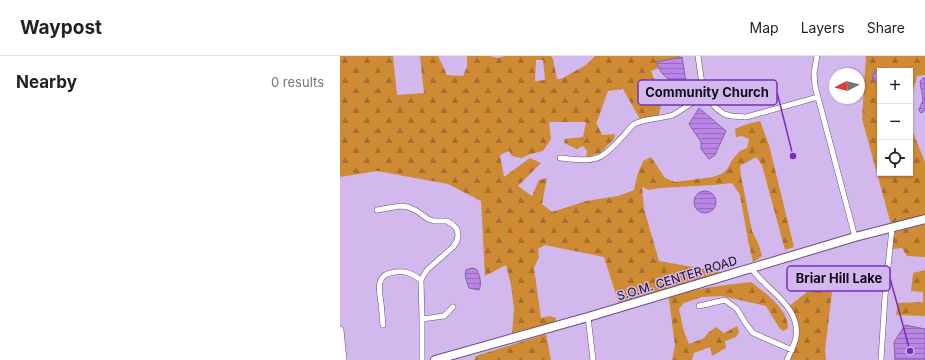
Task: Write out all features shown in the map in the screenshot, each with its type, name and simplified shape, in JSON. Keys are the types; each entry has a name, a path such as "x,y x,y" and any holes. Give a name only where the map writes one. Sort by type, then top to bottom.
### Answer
{"main road":[{"name":"S.O.M. CENTER ROAD","path":"435,360 588,317 855,237 925,219"},
{"path":"340,330 343,360"}],"street":[{"path":"698,56 705,96 724,114 746,117 818,97"},
{"path":"817,56 814,73 818,97 855,237"},
{"path":"560,158 599,158 610,150 634,124 639,121 674,115 705,96"},
{"path":"377,210 400,206 408,207 417,211 428,219 434,221 447,221 457,229 457,241 453,247 427,270 421,280 422,360"},
{"path":"881,360 885,296 892,228"},
{"path":"751,268 755,275 782,301 791,312 796,327 796,337 787,360"},
{"path":"383,325 379,290 380,282 383,276 388,273 408,272 421,280"},
{"path":"699,306 724,300 737,309 753,332 792,350"},
{"path":"422,319 444,316 453,307"},
{"path":"588,317 593,360"}],"green space":[{"path":"340,56 393,56 397,95 424,93 420,56 438,56 447,75 463,76 467,67 467,56 490,56 498,58 505,56 551,56 557,79 561,79 586,65 595,56 680,56 680,58 656,62 659,68 651,71 662,101 659,114 662,118 641,121 623,89 608,91 596,122 602,135 615,134 614,139 600,153 586,157 587,151 583,146 577,149 564,143 565,139 583,137 586,122 549,122 551,139 543,151 521,158 512,156 509,151 500,155 504,177 530,158 541,163 518,186 532,196 539,180 547,178 542,204 552,212 586,201 618,196 634,190 637,176 643,161 651,157 665,178 675,182 713,177 723,173 740,151 747,148 749,139 742,136 736,137 735,129 760,121 769,145 794,247 785,250 762,165 756,157 740,166 752,231 759,245 762,256 753,262 740,195 732,183 649,190 642,187 644,209 659,261 732,274 620,307 604,257 545,245 538,249 539,257 534,268 541,318 550,316 556,318 555,322 512,333 514,309 511,285 506,265 485,276 481,201 448,184 377,171 340,177","holes":["536,60 543,60 545,80 535,81"]},
{"path":"866,56 925,56 925,75 917,76 913,91 913,68 877,68 877,71 875,71 875,82 877,82 877,174 862,119 863,104 865,104"},
{"path":"913,132 925,162 925,219 892,228 878,176 913,176"},
{"path":"925,224 925,257 907,256 902,248 892,249 895,232"},
{"path":"925,270 925,316 896,315 898,303 923,302 923,292 911,291 913,273"},
{"path":"751,282 769,296 780,308 787,321 788,328 784,331 780,329 766,306 722,296 702,297 684,303 679,309 684,332 689,344 704,338 716,327 724,333 737,326 739,332 736,337 725,341 726,348 712,356 710,347 694,353 692,360 672,360 675,346 668,296 688,291"},
{"path":"833,284 825,350 826,360 787,360 792,350 796,327 788,307 807,292"},
{"path":"546,334 551,360 474,360 476,356"}],"shaded area":[{"path":"682,57 687,88 679,90 661,72 656,62"},
{"path":"877,70 877,82 873,79 875,71"},
{"path":"925,78 925,110 922,113 919,110 923,100 920,81"},
{"path":"699,108 726,131 715,155 709,159 701,149 701,142 689,124"},
{"path":"705,191 713,194 716,202 713,210 705,213 697,210 694,202 697,194"},
{"path":"472,268 476,269 479,276 479,290 469,288 465,274 466,270"},
{"path":"905,325 925,329 925,360 895,360 894,342"}],"place":[{"name":"Community Church","path":"793,156"},
{"name":"Briar Hill Lake","path":"910,351"}]}
